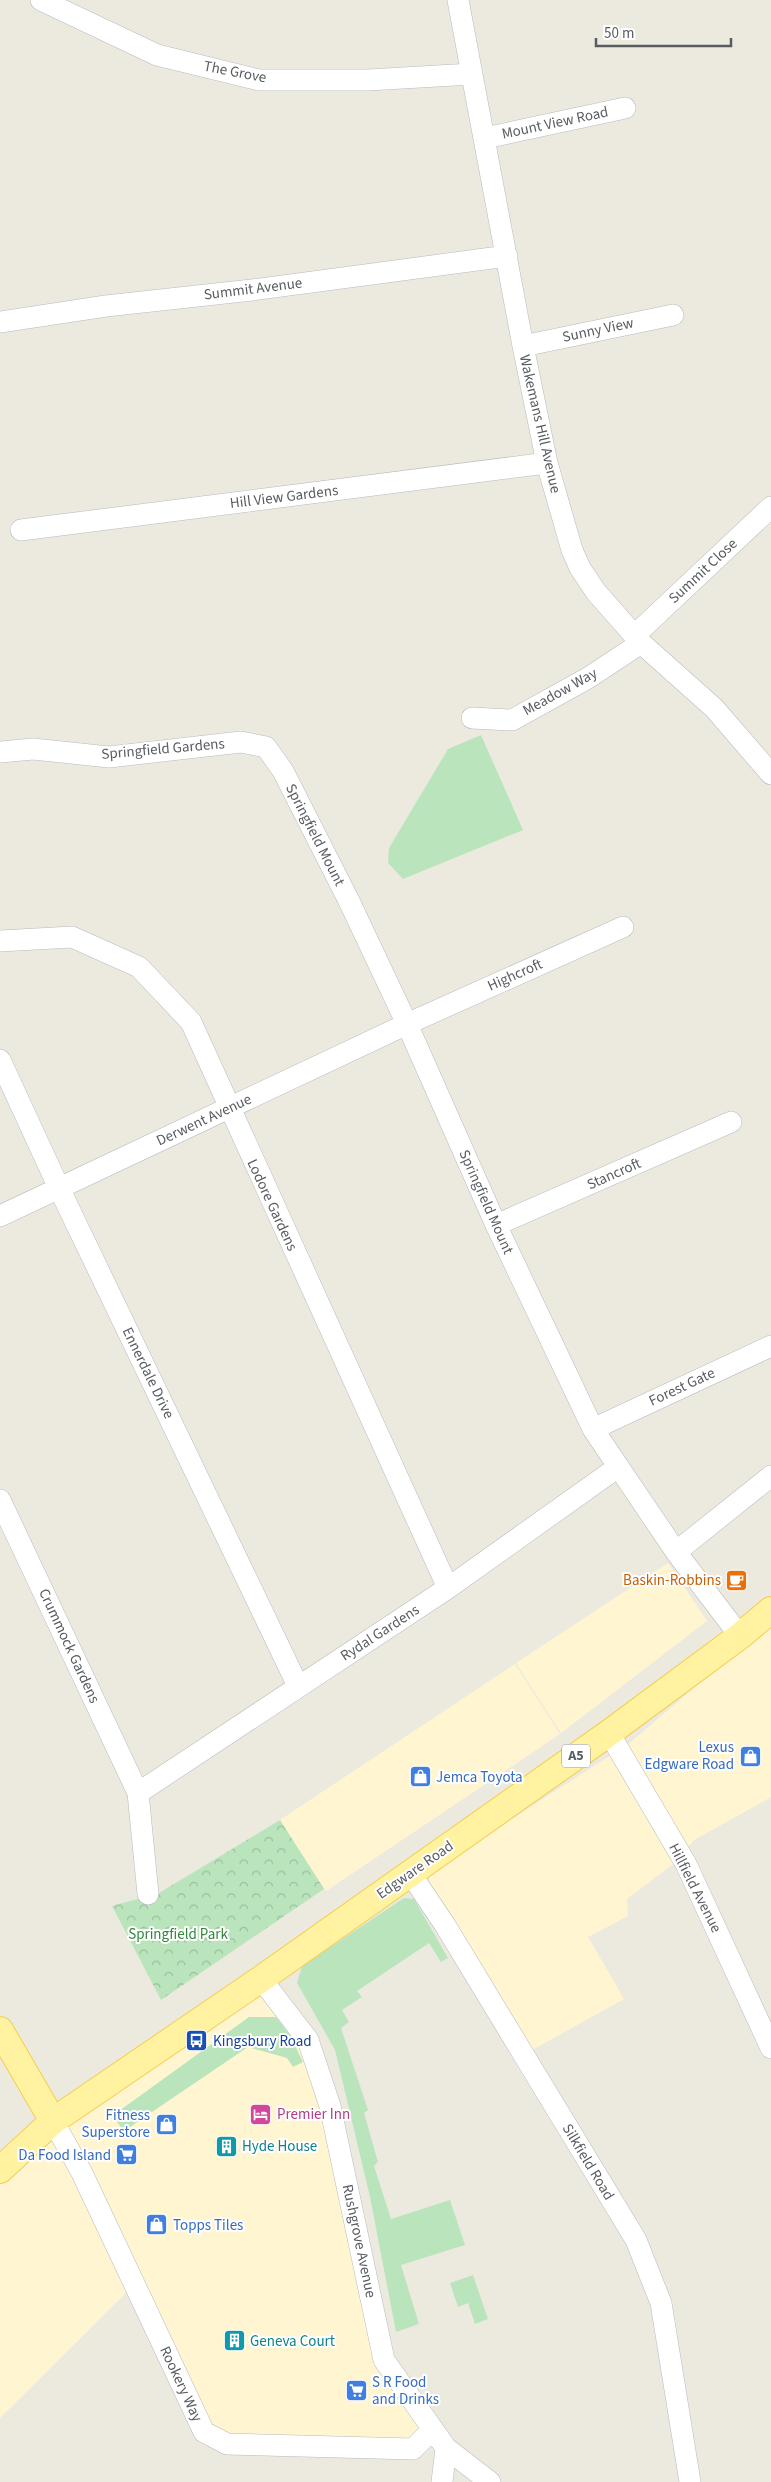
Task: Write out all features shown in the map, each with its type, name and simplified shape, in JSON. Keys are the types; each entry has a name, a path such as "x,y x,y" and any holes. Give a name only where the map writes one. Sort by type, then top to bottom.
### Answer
{"main road":[{"name":"Edgware Road","path":"53,2121 261,1979 610,1733 768,1617"},
{"path":"0,2030 53,2121"},
{"name":"A5","path":"0,2170 53,2121"}],"street":[{"name":"The Grove","path":"41,0 157,55 260,80 368,80 472,74"},
{"name":"Wakemans Hill Avenue","path":"458,0 507,256 522,346 547,463 566,533 580,568 596,592 638,639 714,708 771,774"},
{"name":"Mount View Road","path":"485,138 625,108"},
{"name":"Summit Avenue","path":"0,322 106,306 252,290 507,256"},
{"name":"Sunny View","path":"522,346 673,315"},
{"name":"Hill View Gardens","path":"21,530 547,463"},
{"name":"Summit Close","path":"638,639 771,507"},
{"name":"Meadow Way","path":"472,718 512,720 588,678 638,639"},
{"name":"Springfield Gardens","path":"0,752 33,749 109,757 242,742 266,747"},
{"name":"Springfield Mount","path":"266,747 283,771 407,1024 496,1225 592,1429 676,1552 740,1636"},
{"name":"Highcroft","path":"407,1024 623,927"},
{"name":"Lodore Gardens","path":"0,941 72,937 139,967 191,1022 228,1109 448,1588"},
{"name":"Derwent Avenue","path":"0,1216 407,1024"},
{"name":"Ennerdale Drive","path":"0,1060 59,1188 298,1686"},
{"name":"Stancroft","path":"496,1225 731,1122"},
{"name":"Forest Gate","path":"592,1429 771,1346"},
{"name":"Rydal Gardens","path":"138,1793 448,1588 618,1467"},
{"path":"676,1552 771,1476"},
{"name":"Crummock Gardens","path":"0,1500 138,1793 148,1894"},
{"name":"Hillfield Avenue","path":"610,1733 686,1864 771,2048"},
{"name":"Silkfield Road","path":"410,1873 445,1925 636,2240 661,2303 690,2482"},
{"name":"Rushgrove Avenue","path":"261,1979 308,2040 330,2106 384,2360 446,2448 490,2482"},
{"name":"Rookery Way","path":"53,2121 82,2173 204,2432 227,2444 412,2449 432,2430"},
{"path":"442,2482 446,2448"}],"shaded area":[{"path":"668,1563 707,1621 561,1733 516,1663"},
{"path":"771,1625 771,1797 694,1840 673,1864 627,1899 628,1916 588,1937 624,1999 532,2050 428,1885 430,1872 631,1742 745,1644"},
{"path":"515,1664 560,1734 326,1891 280,1820"},
{"path":"261,1979 307,2038 384,2361 432,2431 414,2450 204,2432 134,2285 0,2418 0,2166"}],"green space":[{"path":"481,735 523,830 403,879 388,863 389,848 448,749"},
{"name":"Springfield Park","path":"280,1820 324,1889 161,2000 112,1906 159,1893"},
{"path":"404,1898 414,1899 448,1958 441,1962 429,1943 357,1991 362,1997 342,2010 349,2022 341,2028 368,2110 364,2113 378,2162 374,2166 391,2219 450,2200 465,2245 401,2265 419,2324 396,2332 370,2197 335,2050 297,1983 302,1966"},
{"path":"249,2017 276,2017 290,2035 303,2062 293,2067 287,2058 248,2047 124,2131 112,2116"},
{"path":"473,2275 488,2319 475,2324 468,2303 458,2307 450,2283"}],"place":[{"name":"Baskin-Robbins","path":"737,1580"},
{"name":"Lexus Edgware Road","path":"750,1756"},
{"name":"Jemca Toyota","path":"420,1777"},
{"name":"Kingsbury Road","path":"197,2041"},
{"name":"Premier Inn","path":"261,2114"},
{"name":"Fitness Superstore","path":"166,2124"},
{"name":"Hyde House","path":"226,2146"},
{"name":"Da Food Island","path":"127,2155"},
{"name":"Topps Tiles","path":"157,2225"},
{"name":"Geneva Court","path":"234,2341"},
{"name":"S R Food and Drinks","path":"356,2391"}]}
